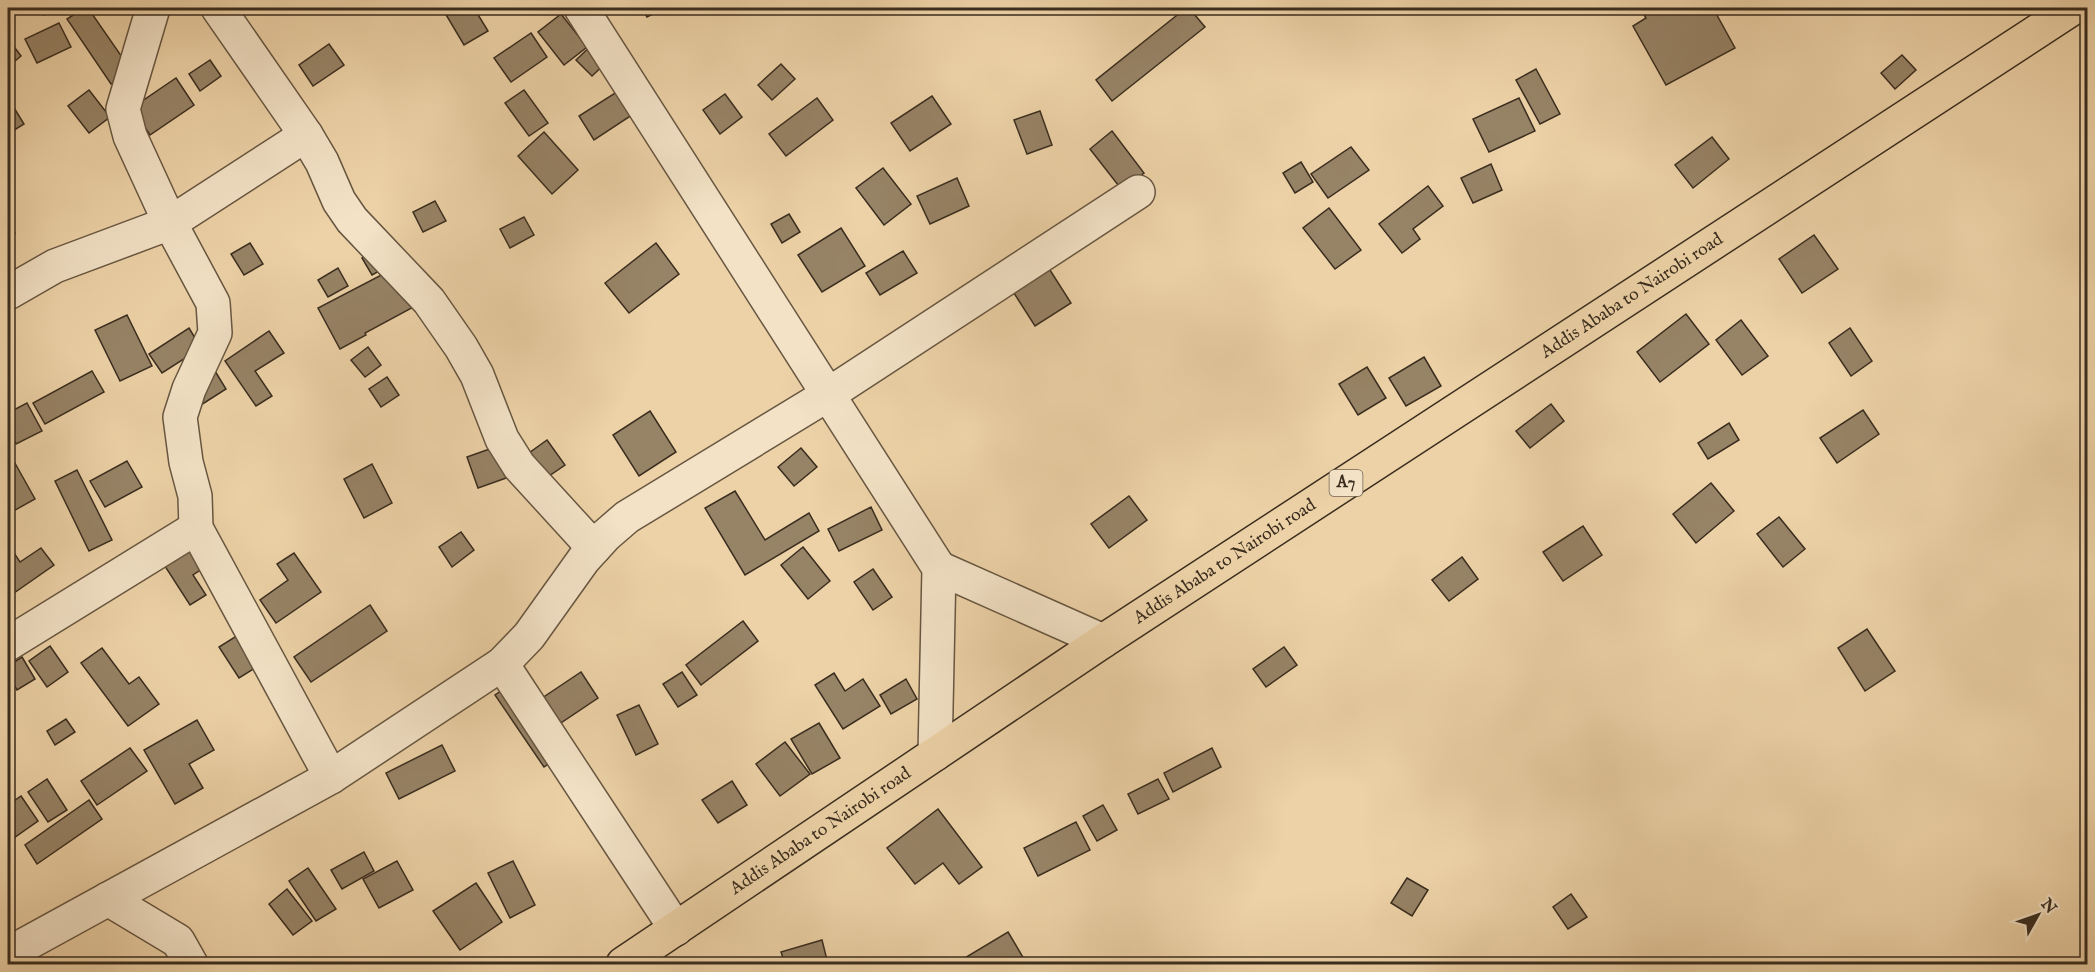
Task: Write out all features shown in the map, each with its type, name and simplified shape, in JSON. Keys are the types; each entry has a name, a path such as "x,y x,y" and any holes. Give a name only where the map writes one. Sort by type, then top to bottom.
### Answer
{"highway":[{"name":"Addis Ababa to Nairobi road","path":"623,964 1103,641 2073,8"}],"street":[{"path":"153,8 123,109 130,136 170,223 213,303 215,333 189,388 180,417 186,462 195,496 196,528 331,777"},
{"path":"218,8 306,135 322,162 339,201 352,220 372,244 400,269 429,301 461,347 477,375 502,439 519,466 594,548"},
{"path":"581,8 939,568 935,754"},
{"path":"8,293 55,266 170,223 306,135"},
{"path":"8,954 331,777 502,664 528,636 594,548 627,517 829,394 1138,192"},
{"path":"8,644 196,528"},
{"path":"939,568 1103,641"},
{"path":"502,664 676,929"},
{"path":"108,899 178,940 191,964"}],"building":[{"path":"39,8 57,8 44,15"},
{"path":"84,8 88,8 131,70 111,84 67,19"},
{"path":"442,8 474,8 488,31 464,45"},
{"path":"641,8 664,8 647,17"},
{"path":"1186,8 1189,8 1205,27 1112,101 1096,80"},
{"path":"1640,8 1713,8 1735,48 1666,85 1633,26 1646,18"},
{"path":"561,14 587,47 564,65 538,32"},
{"path":"59,23 71,47 37,63 25,39"},
{"path":"531,33 547,57 511,82 494,58"},
{"path":"8,41 21,56 8,67"},
{"path":"594,43 610,59 592,76 576,60"},
{"path":"329,44 344,65 313,86 299,65"},
{"path":"1902,55 1916,70 1895,89 1881,73"},
{"path":"210,60 221,76 200,91 189,74"},
{"path":"781,64 795,79 772,100 758,85"},
{"path":"1536,69 1560,114 1540,124 1516,80"},
{"path":"176,78 194,105 150,135 132,108"},
{"path":"623,88 638,111 594,140 579,116"},
{"path":"89,90 110,117 89,133 68,106"},
{"path":"524,90 548,123 529,136 505,103"},
{"path":"725,94 742,117 720,134 703,110"},
{"path":"932,96 951,124 910,151 891,123"},
{"path":"8,98 24,124 8,134"},
{"path":"817,98 833,120 786,156 769,134"},
{"path":"1519,98 1535,131 1489,152 1473,119"},
{"path":"1040,111 1052,145 1027,154 1014,120"},
{"path":"1112,131 1144,173 1122,190 1090,149"},
{"path":"544,132 578,170 552,194 518,156"},
{"path":"1712,137 1729,159 1693,188 1675,165"},
{"path":"1351,147 1369,170 1328,198 1311,174"},
{"path":"1301,162 1313,182 1295,193 1283,173"},
{"path":"1491,164 1502,190 1473,203 1461,178"},
{"path":"883,168 911,204 884,225 856,188"},
{"path":"957,178 969,206 930,224 917,196"},
{"path":"1428,186 1443,206 1413,229 1420,239 1402,253 1379,224"},
{"path":"435,201 446,221 423,232 413,212"},
{"path":"1329,208 1361,250 1335,269 1303,228"},
{"path":"789,214 800,232 782,243 771,224"},
{"path":"524,217 534,235 510,248 500,229"},
{"path":"8,218 15,233 8,237"},
{"path":"841,228 865,266 822,292 798,255"},
{"path":"1814,235 1838,269 1802,293 1779,259"},
{"path":"250,243 263,264 244,275 231,254"},
{"path":"656,243 679,274 629,313 605,283"},
{"path":"381,246 392,264 372,275 362,258"},
{"path":"903,251 917,273 880,295 866,273"},
{"path":"412,259 432,297 340,349 318,308"},
{"path":"1048,267 1071,303 1035,326 1012,290"},
{"path":"338,268 348,286 328,297 318,280"},
{"path":"1686,314 1709,344 1660,382 1637,352"},
{"path":"127,315 152,366 120,381 95,330"},
{"path":"1741,320 1768,356 1742,375 1716,340"},
{"path":"189,328 201,348 162,373 149,354"},
{"path":"1850,328 1872,361 1851,376 1829,343"},
{"path":"269,331 284,353 255,371 272,396 256,406 225,361"},
{"path":"368,347 381,365 365,377 351,360"},
{"path":"1424,357 1441,386 1406,406 1389,378"},
{"path":"1367,367 1386,398 1358,415 1339,384"},
{"path":"92,371 104,392 45,424 33,403"},
{"path":"215,371 226,389 193,410"},
{"path":"387,377 399,395 381,407 369,389"},
{"path":"27,403 42,431 16,444 8,428 8,413"},
{"path":"1551,404 1564,421 1530,448 1516,431"},
{"path":"1863,410 1879,434 1837,463 1820,438"},
{"path":"650,411 676,452 639,476 613,435"},
{"path":"1729,423 1739,440 1708,459 1698,443"},
{"path":"547,440 565,465 546,478 529,453"},
{"path":"498,446 509,477 478,488 467,457"},
{"path":"801,448 817,467 794,486 778,467"},
{"path":"11,456 35,499 8,514 8,458"},
{"path":"127,461 142,487 105,507 90,481"},
{"path":"372,464 392,503 364,518 344,479"},
{"path":"77,470 112,540 89,551 55,481"},
{"path":"1711,483 1734,511 1696,543 1673,514"},
{"path":"735,491 765,540 809,513 819,531 745,575 705,508"},
{"path":"1129,496 1147,520 1109,548 1091,524"},
{"path":"871,507 882,530 839,551 828,529"},
{"path":"1779,517 1805,549 1783,567 1757,534"},
{"path":"1583,526 1602,555 1563,581 1543,552"},
{"path":"461,532 474,550 452,567 439,547"},
{"path":"200,534 217,559 193,575 206,595 190,605 161,560"},
{"path":"8,544 20,562 41,548 54,565 14,593 8,584"},
{"path":"803,547 830,581 808,599 781,565"},
{"path":"294,553 321,592 276,623 260,600 288,580 277,564"},
{"path":"1462,557 1478,579 1449,601 1432,580"},
{"path":"873,569 892,597 873,610 854,582"},
{"path":"370,605 387,631 311,682 294,657"},
{"path":"262,620 282,651 239,678 219,647"},
{"path":"743,621 758,641 701,685 686,665"},
{"path":"1867,629 1895,671 1865,691 1838,648"},
{"path":"50,646 68,672 47,687 29,661"},
{"path":"1284,647 1297,665 1266,687 1253,669"},
{"path":"102,648 129,684 139,677 159,704 128,726 81,663"},
{"path":"22,657 35,679 17,690 8,674 8,666"},
{"path":"581,672 598,698 552,729 567,751 544,767 495,695 523,676 539,700"},
{"path":"682,672 697,695 678,707 663,684"},
{"path":"834,673 845,691 863,679 880,706 843,729 815,685"},
{"path":"906,679 917,699 891,714 880,695"},
{"path":"639,705 658,744 636,755 617,715"},
{"path":"66,719 75,732 55,745 47,731"},
{"path":"197,720 214,750 189,764 203,788 175,804 144,750"},
{"path":"819,723 840,758 812,774 791,739"},
{"path":"785,742 810,774 780,796 756,764"},
{"path":"442,745 455,771 399,799 386,773"},
{"path":"130,748 147,771 97,805 81,781"},
{"path":"1212,748 1221,767 1173,792 1164,773"},
{"path":"47,779 67,810 48,822 28,792"},
{"path":"1158,779 1169,799 1138,814 1128,794"},
{"path":"732,781 747,805 718,823 702,800"},
{"path":"21,796 38,821 8,842 8,805"},
{"path":"89,800 102,819 37,864 25,845"},
{"path":"1103,805 1117,830 1097,841 1083,816"},
{"path":"938,809 982,867 959,884 943,863 915,884 887,848"},
{"path":"1076,822 1090,850 1038,876 1024,848"},
{"path":"364,852 374,871 342,889 331,870"},
{"path":"397,861 413,890 379,908 363,879"},
{"path":"513,861 535,905 510,918 488,873"},
{"path":"308,868 336,909 316,921 289,881"},
{"path":"1407,878 1428,890 1412,916 1391,903"},
{"path":"476,883 502,922 460,950 433,911"},
{"path":"287,889 312,921 293,935 269,904"},
{"path":"1571,894 1587,917 1568,929 1553,907"},
{"path":"1008,932 1027,964 966,964 963,959"},
{"path":"822,940 828,964 785,964 781,952"}]}
